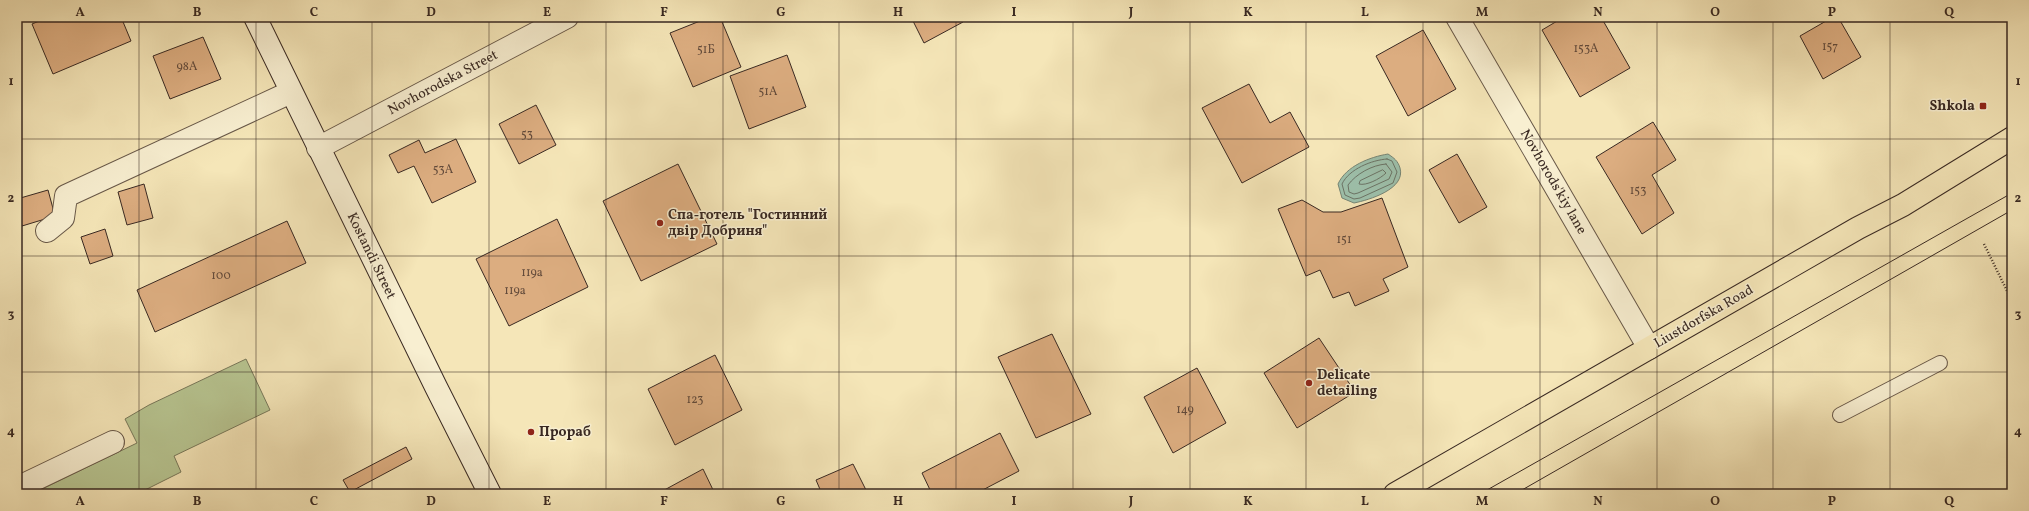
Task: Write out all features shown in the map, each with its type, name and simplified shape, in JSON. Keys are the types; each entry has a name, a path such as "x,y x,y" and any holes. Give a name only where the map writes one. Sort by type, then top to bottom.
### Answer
{"main road":[{"name":"Liustdorfska Road","path":"1395,494 1858,228 1903,205 2012,138"}],"street":[{"name":"Kostandi Street","path":"255,17 318,148 490,494"},
{"name":"Novhorodska Street","path":"318,148 567,17"},
{"name":"Novhorods'kiy lane","path":"1457,17 1649,348"},
{"path":"47,231 63,218 66,196 291,92"},
{"path":"17,488 113,442"}],"lane":[{"path":"1840,415 1940,363"}],"path":[{"path":"1984,244 2012,301"}],"shaded area":[{"path":"246,359 270,410 174,456 181,472 137,494 37,494 36,492 137,443 125,419 149,405"}],"water":[{"path":"1388,154 1396,160 1400,168 1400,175 1392,188 1377,196 1354,203 1342,198 1338,184 1347,172 1359,163 1374,157"}],"building":[{"path":"49,17 121,17 131,41 53,74 32,24"},
{"path":"710,17 720,17 741,67 693,87 670,33"},
{"path":"911,17 961,17 963,22 924,43"},
{"path":"1564,17 1601,17 1630,68 1580,97 1542,30"},
{"path":"1833,17 1838,17 1861,57 1823,79 1800,36"},
{"path":"1423,30 1456,89 1408,116 1376,56"},
{"path":"203,37 221,79 170,99 153,56"},
{"path":"787,55 806,107 749,129 730,76"},
{"path":"1249,84 1270,123 1290,112 1309,147 1242,183 1202,108"},
{"path":"536,105 556,145 519,164 499,124"},
{"path":"1653,122 1676,160 1652,175 1674,213 1642,234 1596,157"},
{"path":"456,139 476,182 432,203 414,166 398,173 389,155 419,140 425,153"},
{"path":"1457,154 1487,207 1459,223 1429,170"},
{"name":"Спа-готель \"Гостинний двір Добриня\"","path":"678,164 717,244 641,281 603,201"},
{"path":"144,184 153,218 127,225 118,192"},
{"path":"48,190 55,216 22,226 17,208 17,199"},
{"path":"1382,198 1408,267 1383,279 1389,291 1355,306 1349,292 1333,298 1320,270 1306,276 1278,209 1302,200 1323,212 1341,212"},
{"path":"557,219 588,287 509,326 476,259"},
{"path":"287,221 306,263 155,332 137,290"},
{"path":"105,229 113,256 90,264 81,237"},
{"path":"1052,334 1091,414 1036,438 998,357"},
{"name":"Delicate detailing","path":"1319,338 1355,392 1297,428 1264,373"},
{"path":"715,355 742,410 675,445 648,389"},
{"path":"1197,368 1226,423 1173,453 1144,397"},
{"path":"1000,433 1019,471 975,494 932,494 922,473"},
{"path":"406,447 412,459 350,492 343,480"},
{"path":"853,464 868,494 822,494 816,480"},
{"path":"703,469 715,494 657,494"}],"tram line":[{"path":"1480,494 2012,193"},
{"path":"1515,494 2012,210"}],"place":[{"name":"Shkola","path":"1983,106"},
{"name":"Спа-готель \"Гостинний двір Добриня\"","path":"660,223"},
{"name":"Delicate detailing","path":"1309,383"},
{"name":"Прораб","path":"531,432"}]}
